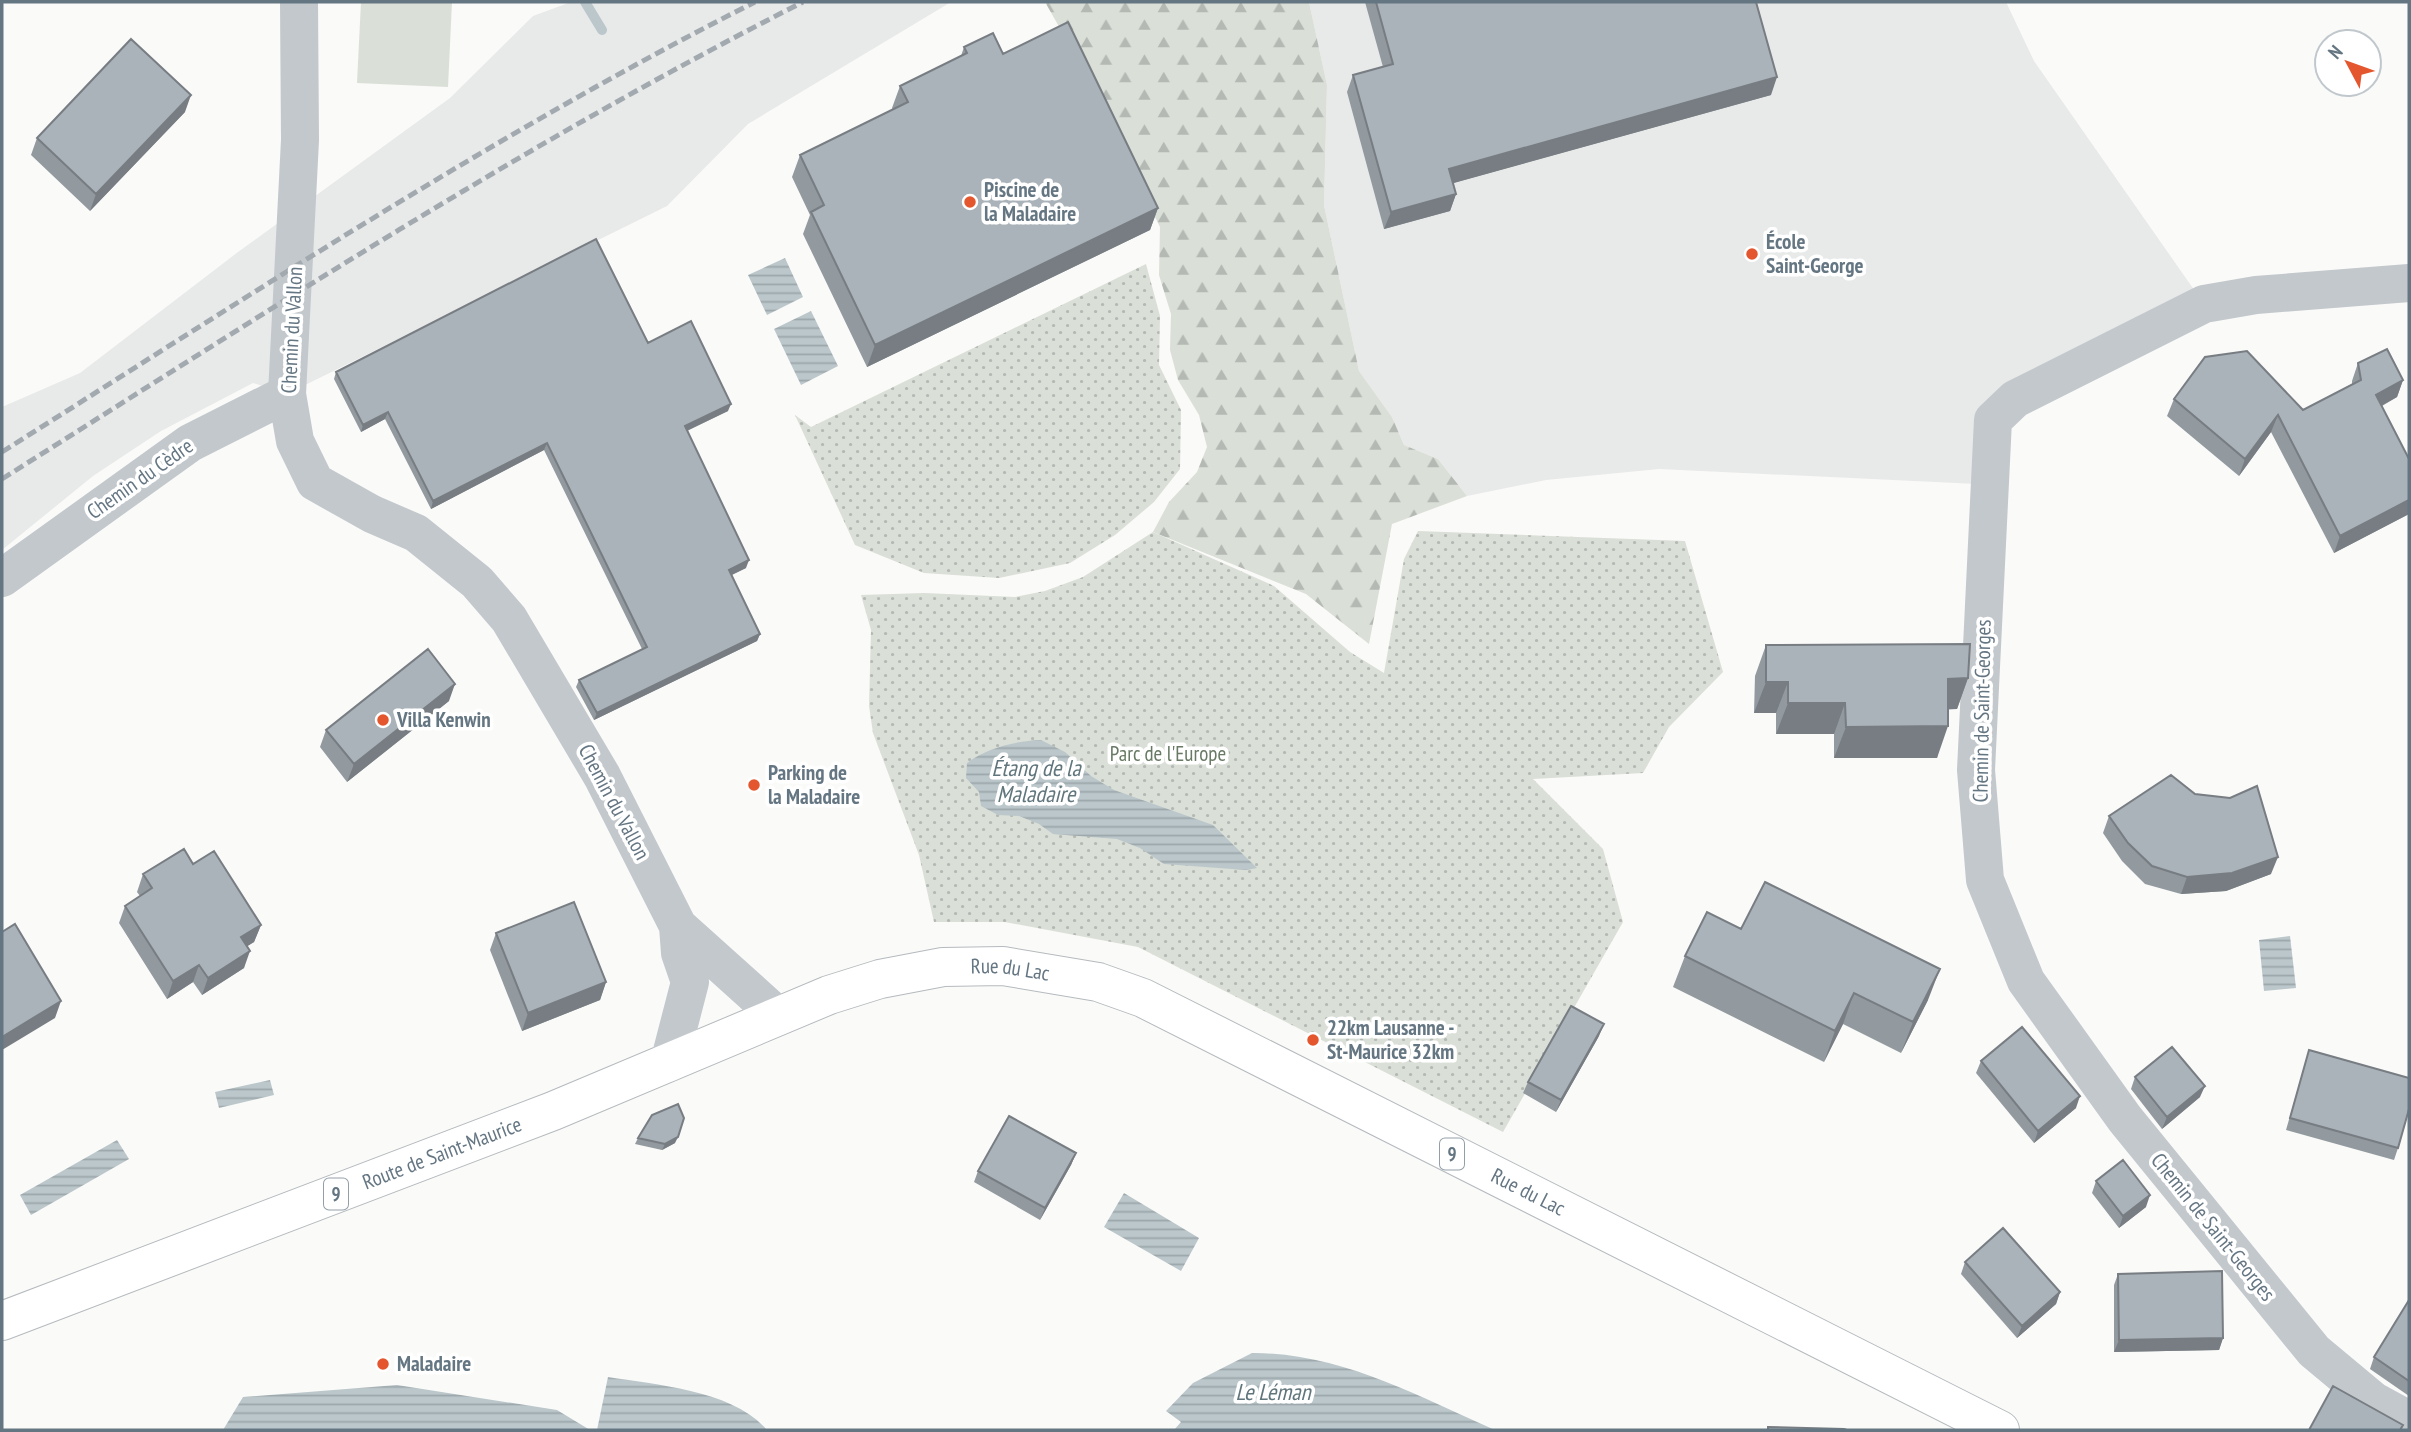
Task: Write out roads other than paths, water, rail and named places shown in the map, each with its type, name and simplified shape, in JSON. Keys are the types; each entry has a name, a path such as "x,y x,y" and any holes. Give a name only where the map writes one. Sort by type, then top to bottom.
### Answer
{"main road":[{"name":"Rue du Lac","path":"880,979 943,967 1003,966 1098,982 1143,998 2000,1430"},
{"name":"Route de Saint-Maurice","path":"2,1321 553,1111 778,1016 880,979"}],"street":[{"name":"Chemin du Vallon","path":"299,2 300,140 287,394 295,441 316,482 372,514 416,533 477,582 509,619 602,776 678,926 778,1016"},
{"name":"Chemin de Saint-Georges","path":"2409,284 2256,295 2204,304 2015,399 1993,420 1976,771 1984,880 2026,981 2125,1119 2314,1352 2374,1401 2409,1420"},
{"name":"Chemin du Cèdre","path":"2,578 190,443 287,394"},
{"name":"Chemin du Vallon","path":"669,1063 690,982 680,953 678,926"}],"water":[{"path":"785,258 803,297 767,315 748,275"},
{"path":"811,311 838,366 801,385 774,329"},
{"name":"Étang de la Maladaire","path":"1041,740 1065,752 1091,776 1114,790 1213,825 1257,868 1246,870 1164,864 1140,848 1117,839 1053,834 1039,824 1019,816 998,815 981,806 979,792 966,778 967,763 1002,746"},
{"path":"2290,936 2296,988 2264,991 2259,940"},
{"path":"270,1080 274,1095 219,1108 215,1092"},
{"path":"117,1140 129,1159 31,1215 20,1195"},
{"path":"1124,1193 1199,1238 1181,1271 1104,1227"},
{"name":"Le Léman","path":"1252,1353 1285,1355 1347,1368 1406,1390 1495,1430 1174,1430 1181,1422 1166,1411 1193,1383"},
{"path":"608,1377 671,1387 715,1398 735,1406 767,1430 597,1430"},
{"path":"397,1385 557,1410 590,1430 223,1430 243,1397"}],"waterway":[{"path":"585,2 602,30"}],"railway":[{"path":"2,452 467,161 562,106 755,2"},
{"path":"2,479 298,292 497,171 700,56 803,2"}],"place":[{"name":"Piscine de la Maladaire","path":"970,202"},
{"name":"École Saint-George","path":"1752,254"},
{"name":"Villa Kenwin","path":"383,720"},
{"name":"Parking de la Maladaire","path":"754,785"},
{"name":"22km Lausanne - St-Maurice 32km","path":"1313,1040"},
{"name":"Maladaire","path":"383,1364"}],"park label":[{"name":"Parc de l'Europe","path":"1168,754"}]}
